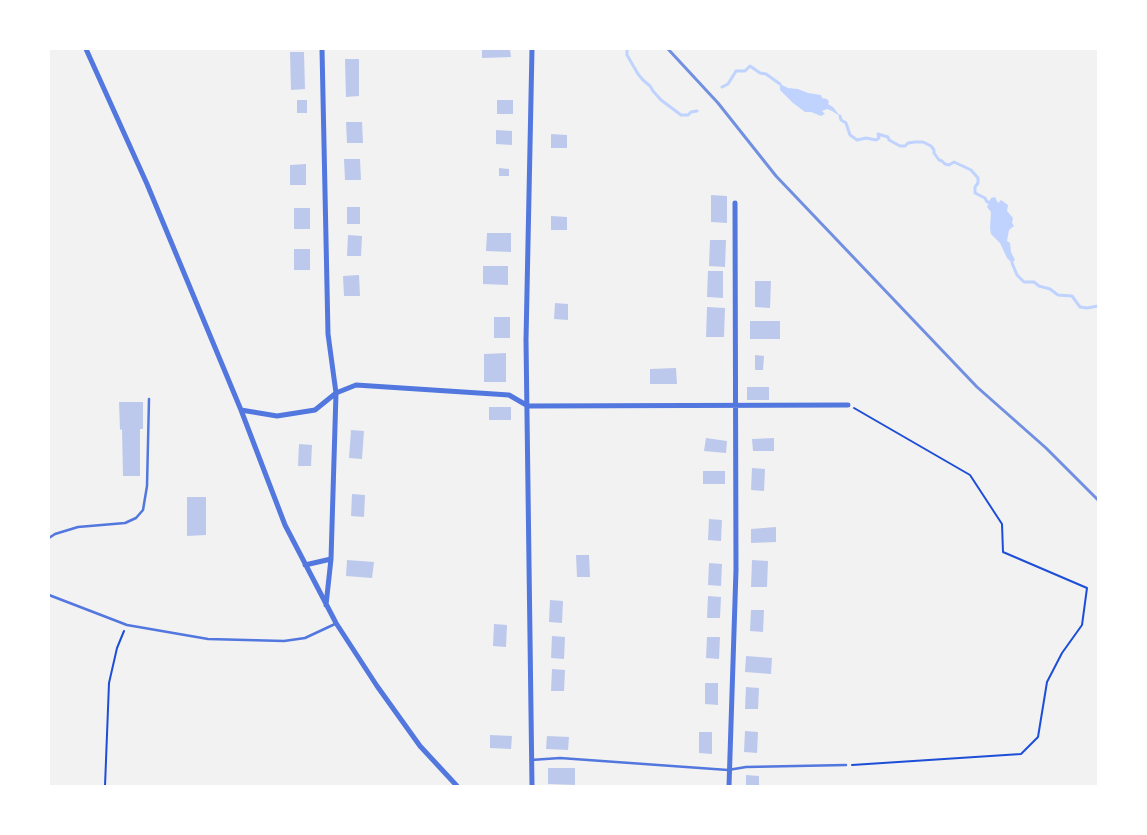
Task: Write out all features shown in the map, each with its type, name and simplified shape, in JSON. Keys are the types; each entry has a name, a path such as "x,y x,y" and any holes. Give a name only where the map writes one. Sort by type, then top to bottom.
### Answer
{"street":[{"path":"86,49 147,184 241,410 285,525 305,566 336,623 420,746 457,786"},
{"path":"322,49 328,334 336,393 331,558 326,605"},
{"path":"532,49 526,340 532,786"},
{"path":"728,786 736,570 735,203"},
{"path":"241,410 277,416 315,410 336,393 356,384 509,395 528,406 848,405"},
{"path":"305,566 331,558"}],"lane":[{"path":"49,538 55,534 78,527 125,523 136,518 143,510 147,486 149,399"},
{"path":"49,595 127,624 208,639 284,642 306,638 336,623"},
{"path":"531,760 560,758 728,770 746,767 846,765"}],"path":[{"path":"846,765 1021,754 1038,737 1047,682 1062,653 1082,625 1088,588 1003,552 1002,524 970,475 848,405"},
{"path":"104,786 109,683 117,648 127,624"}],"water":[{"path":"780,84 788,88 821,95 822,98 827,99 828,104 840,116 827,109 822,111 825,114 821,116 805,112 780,90"},
{"path":"995,197 998,203 1001,200 1008,205 1007,211 1013,218 1012,223 1014,226 1009,230 1007,241 1010,243 1011,252 1015,260 1012,263 1007,258 1000,243 991,234 991,212 987,207 991,198"}],"building":[{"path":"482,49 510,49 511,57 482,58"},
{"path":"290,52 304,52 305,89 291,90"},
{"path":"345,59 359,59 359,96 346,97"},
{"path":"297,100 307,100 307,113 297,113"},
{"path":"497,100 513,100 513,114 497,114"},
{"path":"346,122 362,122 363,143 347,143"},
{"path":"496,130 512,131 512,145 496,144"},
{"path":"551,134 567,135 567,148 551,148"},
{"path":"344,159 360,159 361,180 345,180"},
{"path":"306,164 306,185 290,185 290,165"},
{"path":"499,168 509,169 509,176 499,176"},
{"path":"711,195 727,196 727,223 711,222"},
{"path":"347,207 360,207 360,224 347,224"},
{"path":"294,208 310,208 310,229 294,229"},
{"path":"551,216 567,217 567,230 551,230"},
{"path":"487,233 511,233 511,252 486,251"},
{"path":"348,235 362,236 361,256 347,256"},
{"path":"710,240 726,240 725,267 709,266"},
{"path":"294,249 310,249 310,270 294,270"},
{"path":"483,266 508,266 508,285 483,284"},
{"path":"708,271 723,271 723,298 707,297"},
{"path":"359,275 360,296 344,296 343,276"},
{"path":"755,281 771,281 770,308 755,307"},
{"path":"555,303 568,304 568,320 554,319"},
{"path":"707,307 725,308 724,337 706,337"},
{"path":"494,317 510,317 510,338 494,338"},
{"path":"750,321 780,321 780,339 750,339"},
{"path":"506,353 506,382 484,382 484,354"},
{"path":"755,355 764,356 763,370 755,370"},
{"path":"676,368 677,384 650,384 650,369"},
{"path":"747,387 769,387 769,400 747,400"},
{"path":"119,402 143,402 143,429 140,429 140,476 123,476 122,429 120,430"},
{"path":"489,407 511,407 511,420 489,420"},
{"path":"351,430 364,431 362,459 349,458"},
{"path":"706,438 727,441 726,453 704,451"},
{"path":"774,438 774,451 753,451 752,439"},
{"path":"299,444 312,445 311,466 298,466"},
{"path":"752,468 765,469 764,491 751,490"},
{"path":"703,471 725,471 725,484 703,484"},
{"path":"352,494 365,495 364,517 351,516"},
{"path":"187,497 206,497 206,535 187,536"},
{"path":"709,519 722,520 721,541 708,540"},
{"path":"776,527 776,542 751,543 751,529"},
{"path":"576,555 589,555 590,577 577,577"},
{"path":"347,560 374,562 372,578 346,576"},
{"path":"752,560 768,561 767,587 751,587"},
{"path":"709,563 722,564 721,586 708,585"},
{"path":"708,596 721,597 720,618 707,618"},
{"path":"550,600 563,601 562,623 549,622"},
{"path":"751,610 764,610 763,632 750,631"},
{"path":"494,624 507,625 506,647 493,646"},
{"path":"552,636 565,637 564,659 551,658"},
{"path":"707,637 720,637 719,659 706,658"},
{"path":"746,656 772,658 771,674 745,672"},
{"path":"552,669 565,670 564,691 551,691"},
{"path":"705,683 718,683 718,705 705,704"},
{"path":"746,687 759,688 758,709 745,709"},
{"path":"745,731 758,732 757,753 744,752"},
{"path":"699,732 712,732 712,754 699,753"},
{"path":"490,735 512,736 511,749 490,748"},
{"path":"547,736 569,737 568,750 546,749"},
{"path":"548,768 575,768 575,785 548,784"},
{"path":"746,775 759,776 759,786 746,786"}],"waterway":[{"path":"627,49 627,55 638,74 661,100 681,115 688,115 691,112 697,111"},
{"path":"722,87 728,84 736,71 745,71 750,66 780,84"},
{"path":"840,116 841,120 846,123 850,135 857,140 866,138 876,140 879,138 878,134 888,137 889,140 900,146 915,142 923,142 931,146 939,160 945,164 949,165 954,162 971,170 978,178 975,193 989,202"},
{"path":"1012,263 1017,275 1024,282 1034,282 1058,295 1072,296 1080,307 1098,306"}],"railway":[{"path":"668,49 718,103 776,176 977,387 1046,448 1098,500"}]}
